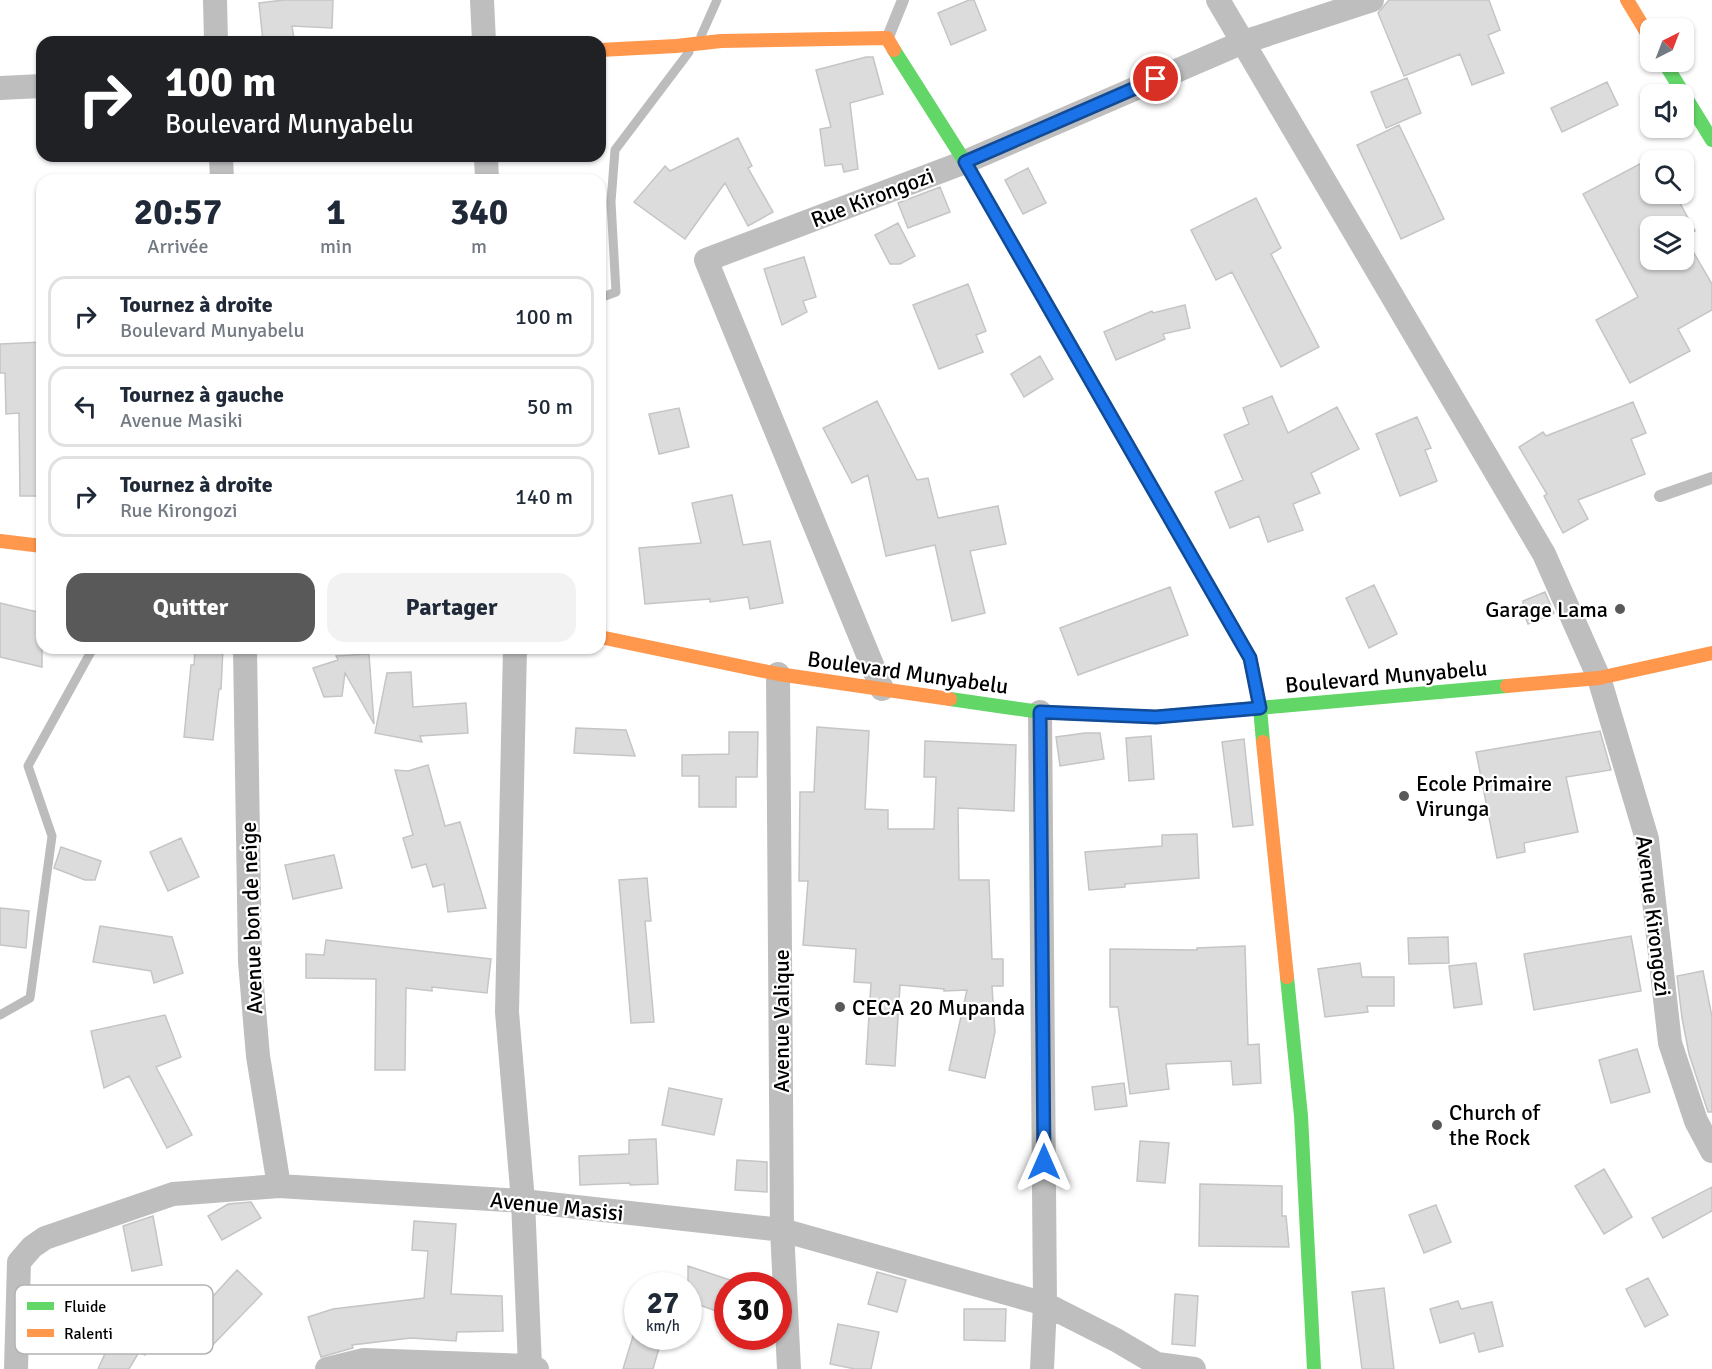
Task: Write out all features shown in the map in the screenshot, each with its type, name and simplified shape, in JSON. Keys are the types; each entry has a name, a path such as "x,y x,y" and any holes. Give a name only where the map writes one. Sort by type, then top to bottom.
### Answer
{"main road":[{"path":"1627,0 1640,21"},
{"path":"606,50 676,46 721,40 887,38 965,162 1250,658 1260,708 1301,1116 1314,1369"},
{"path":"1670,72 1712,140"},
{"path":"0,541 36,545"},
{"name":"Boulevard Munyabelu","path":"606,638 778,674 1040,712 1156,717 1599,678 1712,652"}],"street":[{"path":"214,0 216,36"},
{"path":"482,0 484,36"},
{"name":"Avenue Kirongozi","path":"1218,0 1241,43 1544,554 1599,678 1647,839 1670,1043 1696,1121 1712,1151"},
{"name":"Rue Kirongozi","path":"882,689 706,260 965,162 1241,43 1371,0"},
{"path":"0,88 36,86"},
{"name":"Avenue bon de neige","path":"245,654 250,962 258,1056 279,1186"},
{"path":"327,1369 364,1360 533,1368 523,1201 507,1012 515,654"},
{"name":"Avenue Valique","path":"778,674 782,1230 789,1369"},
{"path":"1040,712 1045,1304 1042,1369"},
{"name":"Avenue Masisi","path":"18,1285 19,1262 32,1246 45,1238 173,1194 279,1186 523,1201 782,1230 1045,1304 1157,1364 1194,1369"},
{"name":"Avenue Masisi","path":"16,1354 16,1369"}],"lane":[{"path":"887,38 903,0"},
{"path":"1660,496 1712,478"}],"building":[{"path":"284,0 333,0 332,28 292,26 294,36 262,36 259,3"},
{"path":"974,0 986,30 951,45 938,13"},
{"path":"1389,0 1489,0 1500,30 1488,35 1504,73 1472,85 1460,54 1404,76 1378,13"},
{"path":"873,57 883,94 850,103 858,169 844,172 842,164 825,166 820,129 831,127 816,70"},
{"path":"1407,78 1421,113 1386,128 1371,92"},
{"path":"1607,82 1618,105 1562,132 1551,108"},
{"path":"1399,125 1444,219 1401,239 1357,145"},
{"path":"738,138 752,166 748,168 773,212 748,226 725,183 685,239 634,202 665,166 670,171"},
{"path":"1640,164 1640,204 1680,204 1687,216 1640,216 1640,270 1694,270 1694,253 1712,284 1712,310 1678,329 1690,351 1630,383 1596,320 1638,297 1583,194"},
{"path":"1028,168 1046,203 1023,214 1005,180"},
{"path":"940,187 950,212 908,228 898,203"},
{"path":"1256,198 1281,248 1271,254 1319,347 1281,367 1232,272 1216,280 1191,230"},
{"path":"898,223 915,256 900,264 890,264 875,235"},
{"path":"804,257 816,297 803,301 807,312 782,325 764,269"},
{"path":"968,284 986,331 976,335 983,352 939,369 913,305"},
{"path":"1185,305 1190,328 1163,334 1165,339 1116,360 1104,332 1152,311 1153,313"},
{"path":"36,342 36,496 20,496 19,413 6,414 5,373 0,373 0,344"},
{"path":"1040,356 1053,379 1024,397 1011,374"},
{"path":"1272,396 1288,433 1337,407 1359,449 1311,473 1320,493 1293,504 1303,530 1268,542 1259,516 1230,528 1215,492 1243,480 1224,435 1249,424 1243,408"},
{"path":"877,401 917,480 928,478 938,518 998,506 1006,544 970,551 985,613 952,621 935,545 886,556 868,475 852,483 823,428"},
{"path":"1633,402 1646,433 1631,439 1645,474 1578,500 1588,519 1563,533 1544,496 1547,494 1519,447 1543,432 1546,436"},
{"path":"679,408 689,447 659,454 649,414"},
{"path":"1417,417 1431,448 1425,450 1437,481 1400,496 1376,434"},
{"path":"732,495 743,545 770,541 783,603 750,609 748,597 710,602 710,599 645,604 639,548 701,543 692,503"},
{"path":"1374,585 1397,634 1369,648 1346,598"},
{"path":"1170,587 1188,635 1078,675 1060,628"},
{"path":"1545,592 1554,613 1528,624 1523,611 1523,601"},
{"path":"0,603 36,612 36,654 42,654 42,667 0,657"},
{"path":"195,654 223,654 221,689 219,689 213,740 184,737 191,665 194,665"},
{"path":"369,654 374,724 345,673 342,696 324,697 313,668 338,660 336,656"},
{"path":"411,672 413,707 466,703 468,733 420,736 422,742 375,733 387,673"},
{"path":"817,727 869,731 865,809 888,810 888,829 934,829 936,777 924,777 925,741 1016,745 1014,811 958,808 959,880 989,880 992,959 1003,959 1003,986 992,986 995,1032 985,1078 949,1070 967,990 944,991 944,989 900,985 895,1066 866,1064 871,983 854,982 856,949 803,945 808,881 799,881 800,792 814,792"},
{"path":"576,728 626,730 635,756 574,753"},
{"path":"1600,731 1611,770 1566,777 1578,832 1524,843 1525,852 1497,858 1476,752"},
{"path":"729,732 758,732 757,777 736,777 736,807 699,807 699,776 682,776 682,755 729,754"},
{"path":"1100,733 1104,759 1060,766 1056,737"},
{"path":"1151,736 1154,779 1129,781 1126,738"},
{"path":"1244,739 1253,825 1233,827 1222,742"},
{"path":"428,765 445,826 460,822 486,908 448,912 444,884 433,887 426,864 412,868 403,838 413,835 395,770 408,771"},
{"path":"1197,834 1199,878 1125,884 1125,887 1089,890 1085,852 1162,846 1162,835"},
{"path":"181,838 199,877 168,891 150,852"},
{"path":"61,847 101,861 95,880 85,880 54,868"},
{"path":"334,855 342,888 293,899 285,865"},
{"path":"647,878 651,921 645,921 654,1022 631,1023 619,880"},
{"path":"0,908 29,911 26,948 0,945"},
{"path":"100,926 172,937 183,973 154,983 151,971 93,962"},
{"path":"1631,936 1641,991 1534,1010 1524,954"},
{"path":"1448,937 1449,963 1409,964 1408,938"},
{"path":"326,940 491,959 487,993 432,987 432,991 406,988 405,1070 375,1070 376,979 306,978 306,954 324,955"},
{"path":"1245,946 1248,1045 1259,1044 1261,1083 1233,1085 1231,1061 1166,1064 1169,1089 1130,1094 1118,1007 1110,1007 1110,949 1197,950 1197,948"},
{"path":"1360,963 1362,977 1394,977 1394,1006 1367,1006 1368,1012 1325,1017 1318,969"},
{"path":"1476,963 1482,1004 1454,1008 1449,966"},
{"path":"1703,971 1712,1017 1712,1112 1708,1112 1689,1054 1677,976"},
{"path":"165,1015 181,1057 156,1067 192,1135 167,1148 129,1076 104,1088 91,1031"},
{"path":"1637,1049 1650,1092 1611,1103 1599,1060"},
{"path":"1124,1083 1127,1106 1095,1110 1092,1087"},
{"path":"669,1088 722,1099 714,1135 662,1125"},
{"path":"656,1139 658,1184 580,1185 579,1156 629,1154 629,1140"},
{"path":"1140,1141 1169,1143 1165,1183 1137,1181"},
{"path":"737,1160 767,1162 767,1192 735,1190"},
{"path":"1604,1169 1632,1217 1604,1234 1575,1186"},
{"path":"1200,1184 1282,1186 1282,1216 1286,1216 1289,1247 1199,1246"},
{"path":"1712,1187 1712,1211 1663,1238 1652,1218"},
{"path":"251,1202 261,1218 222,1240 208,1216 228,1204"},
{"path":"1436,1205 1451,1242 1424,1253 1409,1215"},
{"path":"153,1216 162,1265 132,1271 123,1226"},
{"path":"414,1221 456,1224 451,1294 502,1296 503,1331 457,1332 456,1341 411,1338 352,1345 353,1348 321,1357 308,1317 333,1309 424,1298 428,1251 412,1250"},
{"path":"688,1266 714,1275 714,1310 702,1306 702,1272 688,1272"},
{"path":"237,1270 262,1294 213,1345 213,1296"},
{"path":"877,1272 906,1280 897,1312 868,1304"},
{"path":"1648,1278 1668,1315 1645,1327 1626,1289"},
{"path":"1384,1288 1394,1369 1362,1369 1352,1292"},
{"path":"1175,1294 1198,1296 1195,1346 1172,1344"},
{"path":"1458,1301 1461,1309 1492,1302 1503,1346 1479,1352 1474,1333 1440,1343 1430,1309"},
{"path":"964,1309 1006,1309 1005,1341 964,1340"},
{"path":"838,1324 879,1332 871,1369 855,1369 830,1364"},
{"path":"629,1350 658,1350 653,1369 623,1369"},
{"path":"105,1354 138,1354 129,1369 98,1369"}],"waterway":[{"path":"701,36 717,0"},
{"path":"606,296 616,292 611,202 615,150 689,52"},
{"path":"0,1015 30,998 52,836 28,766 90,654"}],"traffic: fast":[{"path":"894,50 965,162 1250,658 1260,708 1263,742"},
{"path":"1670,72 1712,140"},
{"path":"950,699 1040,712 1156,717 1507,686"},
{"path":"1287,977 1301,1116 1314,1369"}],"traffic: slow":[{"path":"1627,0 1640,21"},
{"path":"606,50 721,41 887,38 894,50"},
{"path":"0,541 36,545"},
{"path":"606,638 778,674 950,699"},
{"path":"1507,686 1599,678 1712,653"},
{"path":"1263,742 1287,977"}],"place":[{"name":"Garage Lama","path":"1620,609"},
{"name":"Ecole Primaire Virunga","path":"1404,796"},
{"name":"CECA 20 Mupanda","path":"840,1007"},
{"name":"Church of the Rock","path":"1437,1125"}],"route":[{"path":"1044,1162 1040,712 1156,717 1260,708 1250,658 965,162 1156,79"}]}
